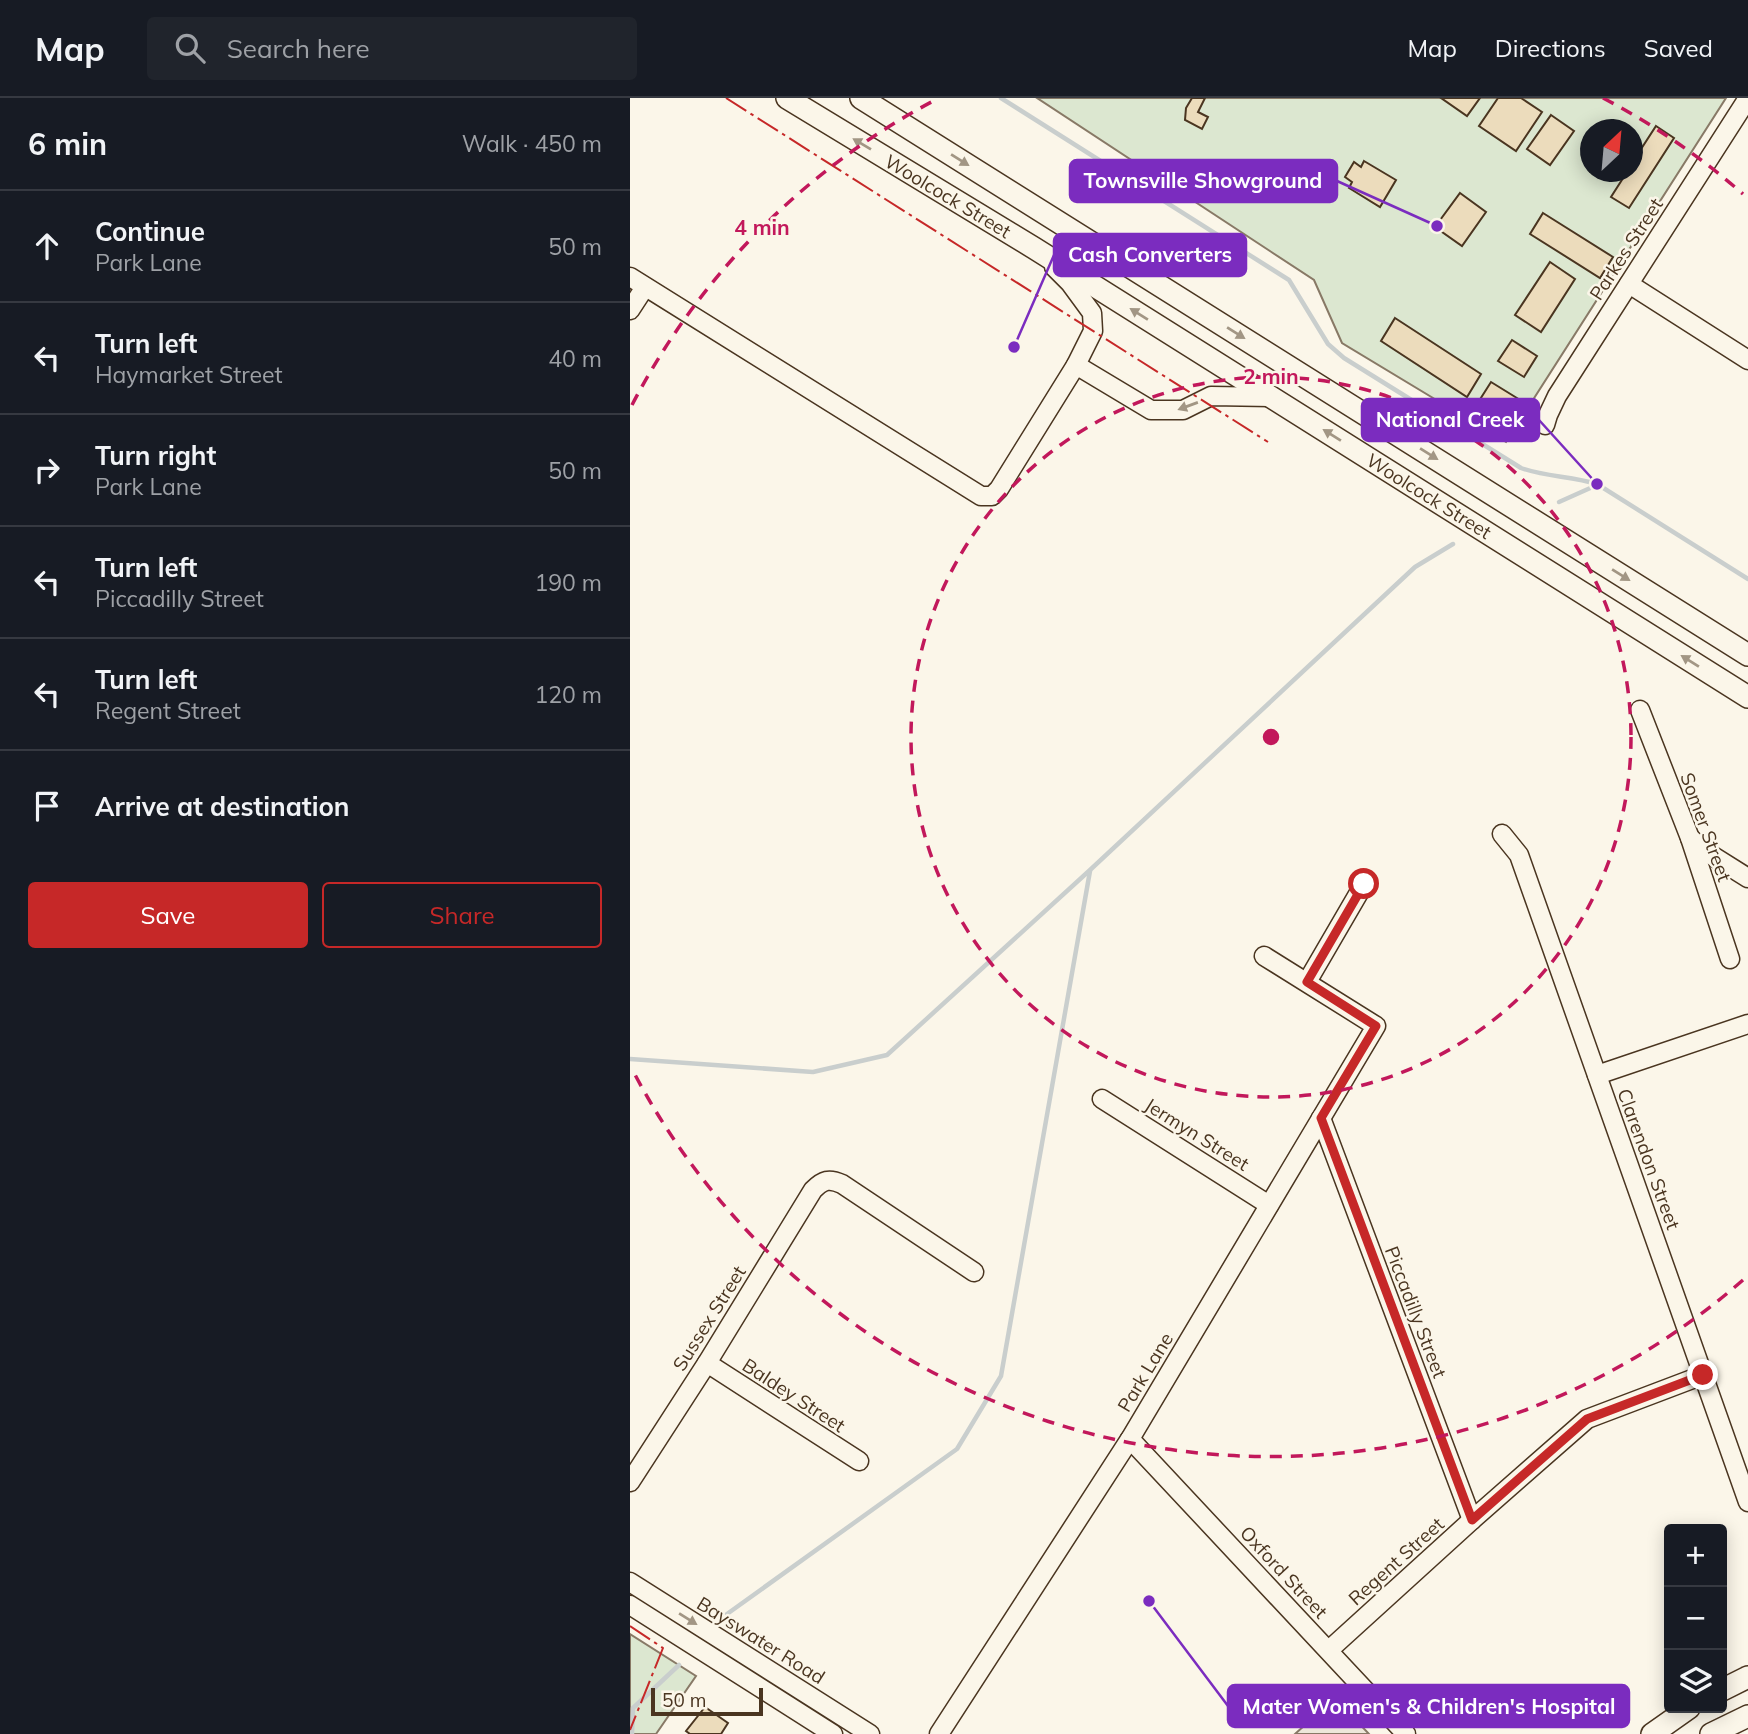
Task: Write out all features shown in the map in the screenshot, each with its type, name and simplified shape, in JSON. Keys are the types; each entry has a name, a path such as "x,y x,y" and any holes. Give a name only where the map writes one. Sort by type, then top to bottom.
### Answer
{"main road":[{"name":"Woolcock Street","path":"787,98 1034,248 1748,697"},
{"name":"Woolcock Street","path":"861,98 1748,655"},
{"path":"1727,1688 1748,1677"},
{"path":"1661,1731 1683,1713"},
{"path":"1711,1734 1748,1716"}],"street":[{"name":"Parkes Street","path":"1545,425 1557,396 1748,98"},
{"path":"630,310 637,282 981,496 992,496 999,489 1076,365 1093,331 1092,313 1070,283 1034,248"},
{"path":"1629,284 1748,360"},
{"path":"1076,365 1151,410 1183,410 1211,396 1272,397"},
{"name":"Somer Street","path":"1640,710 1690,838 1730,959"},
{"name":"Clarendon Street","path":"1502,834 1519,855 1748,1502"},
{"path":"1690,838 1748,878"},
{"path":"1264,956 1307,982 1364,884"},
{"name":"Park Lane","path":"939,1734 1130,1439 1376,1026 1307,982"},
{"path":"1597,1075 1748,1024"},
{"name":"Jermyn Street","path":"1102,1099 1269,1205"},
{"name":"Piccadilly Street","path":"1321,1118 1472,1520"},
{"name":"Sussex Street","path":"630,1482 819,1184 826,1180 842,1184 974,1272"},
{"name":"Baldey Street","path":"707,1363 859,1461"},
{"name":"Regent Street","path":"1329,1650 1587,1419 1703,1375"},
{"name":"Oxford Street","path":"1130,1439 1406,1734"},
{"name":"Bayswater Road","path":"630,1582 870,1734"},
{"name":"Bayswater Road","path":"630,1605 834,1734"}],"green space":[{"path":"1037,98 1726,98 1506,442 1342,343 1314,280"},
{"path":"630,1634 696,1676 656,1734 630,1734"}],"shaded area":[{"path":"1335,1698 1369,1734 1295,1734"}],"building":[{"path":"1192,98 1205,98 1198,112 1208,117 1202,129 1185,120 1186,108"},
{"path":"1441,98 1480,98 1467,116"},
{"path":"1498,98 1521,98 1542,112 1516,151 1479,126"},
{"path":"1551,115 1574,131 1550,165 1527,149"},
{"path":"1656,126 1674,138 1629,208 1611,197 1621,182 1643,182 1643,146"},
{"path":"1364,161 1396,180 1380,207 1349,188 1352,182 1345,177 1354,162 1361,167"},
{"path":"1460,193 1486,212 1462,246 1435,227"},
{"path":"1543,213 1613,257 1600,278 1530,234"},
{"path":"1550,262 1575,279 1541,332 1515,315"},
{"path":"1395,318 1481,374 1467,397 1381,341"},
{"path":"1512,340 1537,356 1524,377 1498,361"},
{"path":"1491,382 1525,403 1513,422 1479,401"},
{"path":"705,1707 728,1723 721,1734 690,1734 686,1731"}],"waterway":[{"path":"1001,98 1289,280 1328,344 1344,358 1521,468 1597,484 1748,579"},
{"path":"1559,502 1597,485"},
{"path":"630,1059 813,1072 887,1055 1415,567 1453,544"},
{"path":"727,1614 957,1449 1001,1376 1090,871"},
{"path":"632,1734 633,1708 679,1665"}],"power":[{"path":"726,98 1268,442"},
{"path":"630,1626 663,1648 630,1730"}],"place":[{"name":"Townsville Showground","path":"1437,226"},
{"name":"Cash Converters","path":"1014,347"},
{"name":"National Creek","path":"1597,484"},
{"name":"Mater Women's & Children's Hospital","path":"1149,1601"}],"route":[{"path":"1364,884 1307,982 1376,1026 1321,1118 1472,1520 1587,1419 1703,1375"}]}
